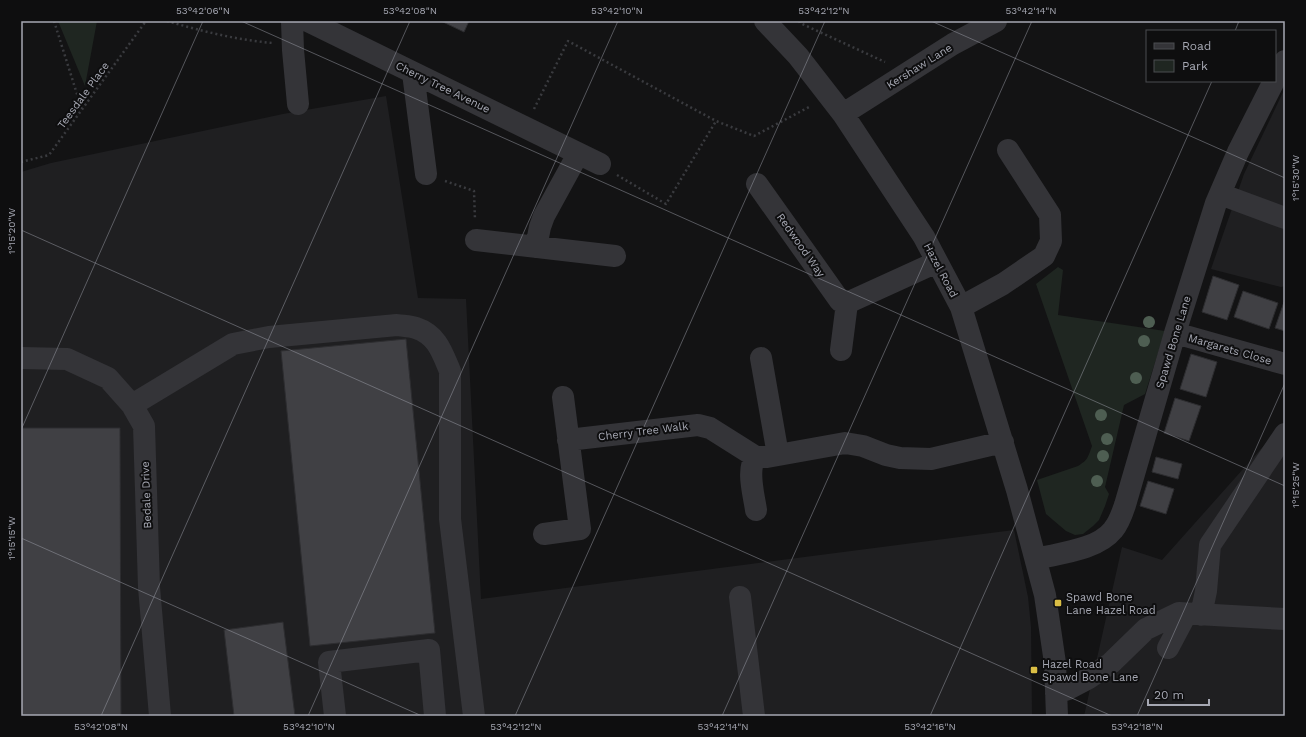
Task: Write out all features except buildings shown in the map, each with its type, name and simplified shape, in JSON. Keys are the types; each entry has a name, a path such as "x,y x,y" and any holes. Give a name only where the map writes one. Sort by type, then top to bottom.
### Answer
{"street":[{"path":"292,21 298,104"},
{"name":"Cherry Tree Avenue","path":"308,21 600,164"},
{"name":"Hazel Road","path":"765,21 798,56 843,114 924,237 961,307 1003,442 1045,595 1052,639 1057,716"},
{"name":"Kershaw Lane","path":"843,114 953,44 996,21"},
{"name":"Spawd Bone Lane","path":"1276,78 1285,61"},
{"path":"413,73 426,174"},
{"name":"Spawd Bone Lane","path":"1036,559 1091,545 1108,536 1117,524 1125,505 1175,333 1220,194 1238,152 1274,82"},
{"path":"961,307 1004,284 1044,256 1050,241 1050,215 1008,150"},
{"path":"536,247 544,216 578,154"},
{"name":"Redwood Way","path":"757,184 840,301 847,303"},
{"path":"1220,194 1285,218"},
{"path":"476,240 615,256"},
{"path":"841,350 847,303 937,262"},
{"path":"132,405 233,344 269,337 397,325 416,328 433,337 442,352 450,371 450,519 474,716"},
{"name":"Margarets Close","path":"1175,333 1285,364"},
{"name":"Bedale Drive","path":"21,358 67,359 108,378 132,405 144,426 149,587 160,716"},
{"path":"761,358 778,455"},
{"path":"544,534 580,529 563,397"},
{"name":"Cherry Tree Walk","path":"568,440 698,425 710,428 756,457"},
{"path":"1168,648 1193,614 1206,591 1210,545 1285,434"},
{"path":"756,510 751,470 752,462 756,457 778,455 845,443 863,446 886,455 923,460 1003,442"},
{"path":"740,597 754,716"},
{"path":"1056,693 1068,690 1083,681 1111,663 1146,630 1179,614 1285,619"},
{"path":"335,716 329,662 429,650 435,716"}],"path":[{"path":"54,21 82,110"},
{"name":"Teesdale Place","path":"21,162 49,155 146,21"},
{"path":"167,21 209,32 258,42 293,43"},
{"path":"799,21 800,23 908,72"},
{"path":"524,127 568,41 716,121 754,136 830,96"},
{"path":"600,164 666,204 716,121"},
{"path":"426,174 474,192 476,240"}],"shaded area":[{"path":"1285,88 1285,286 1281,287 1211,269 1244,174"},
{"path":"386,96 418,298 466,299 481,599 1014,530 1028,597 1031,627 1032,716 21,716 21,172 51,163 283,114"},
{"path":"1285,422 1285,716 1084,716 1122,547 1162,560"}],"green space":[{"path":"58,21 97,21 85,86"},
{"path":"1058,267 1063,270 1058,315 1165,331 1145,394 1124,405 1105,487 1109,494 1099,520 1083,534 1075,535 1066,531 1046,514 1037,480 1078,466 1087,458 1092,446 1036,284"}],"place":[{"name":"Spawd Bone Lane Hazel Road","path":"1058,603"},
{"name":"Hazel Road Spawd Bone Lane","path":"1034,670"}]}
